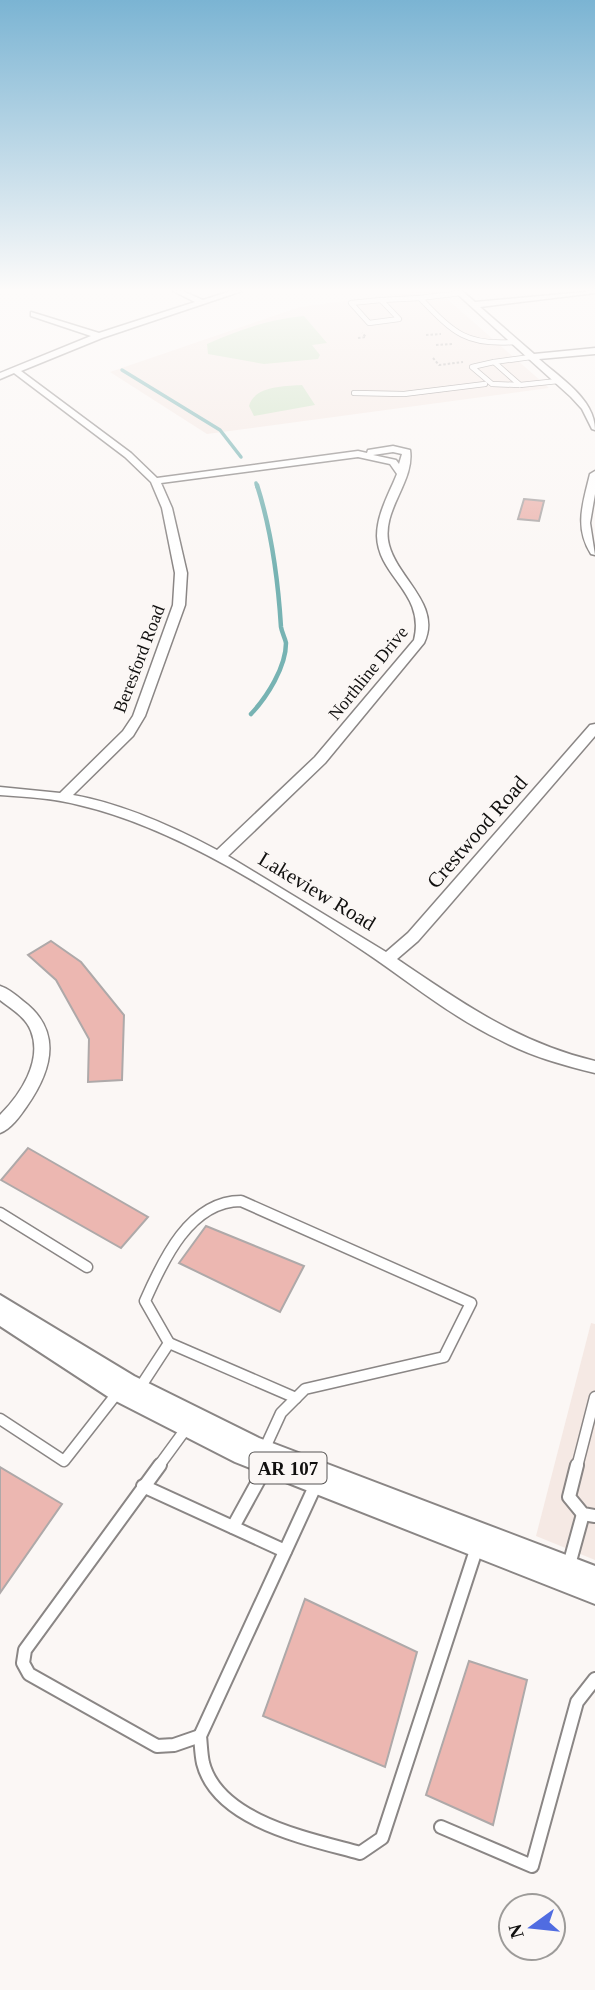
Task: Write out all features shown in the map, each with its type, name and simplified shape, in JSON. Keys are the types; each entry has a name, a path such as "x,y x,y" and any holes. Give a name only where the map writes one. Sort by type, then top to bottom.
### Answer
{"main road":[{"name":"AR 107","path":"0,1310 129,1390 265,1458 581,1580"}],"street":[{"name":"Beresford Road","path":"33,384 128,455 155,481 167,508 181,573 177,615 139,716 128,733 65,797"},
{"path":"561,384 590,408 595,427"},
{"name":"Northline Drive","path":"155,481 358,454 393,463 402,474 383,527 383,543 421,609 424,632 420,641 320,760 218,857"},
{"path":"595,477 583,522 585,535 595,552"},
{"name":"Crestwood Road","path":"387,959 441,906 595,728"},
{"name":"Lakeview Road","path":"0,791 65,797 146,823 218,857 387,959 449,1005 488,1028 536,1049 595,1067"},
{"path":"0,992 32,1017 41,1045 34,1085 17,1110 0,1126"}],"lane":[{"path":"354,393 404,394 485,384 494,387 531,384"},
{"path":"233,1527 265,1458 281,1413 296,1398 306,1389 444,1357 471,1303 241,1201 218,1203 200,1214 157,1270 145,1301 169,1343 296,1398"},
{"path":"0,1213 86,1267"},
{"path":"0,1419 64,1461 169,1343"},
{"path":"595,1397 569,1497 583,1514 595,1516"},
{"path":"191,1422 24,1650 23,1663 29,1674 158,1746 174,1745 200,1736"},
{"path":"318,1480 200,1736 199,1753 208,1780 230,1805 275,1827 360,1853 382,1838 479,1541"},
{"path":"143,1486 285,1550"},
{"path":"581,1580 583,1514"},
{"path":"441,1827 532,1866 577,1702 595,1679"}],"shaded area":[{"path":"129,384 544,384 549,388 207,434"},
{"path":"591,1323 595,1324 595,1560 536,1536"}],"green space":[{"path":"302,385 315,405 254,416 249,406 257,394 271,388"}],"building":[{"path":"524,499 544,501 539,521 518,519"},
{"path":"51,941 81,962 124,1015 122,1080 88,1082 89,1039 56,980 28,955"},
{"path":"28,1148 148,1217 121,1248 1,1180"},
{"path":"206,1226 304,1266 280,1312 179,1263"},
{"path":"0,1467 62,1504 0,1593"},
{"path":"305,1599 417,1652 385,1767 263,1716"},
{"path":"469,1661 527,1680 493,1825 426,1795"}],"waterway":[{"path":"145,384 220,430 241,457"},
{"path":"256,483 257,487"},
{"path":"251,714 274,681 283,662 286,643 281,627 270,538 257,485"}]}
